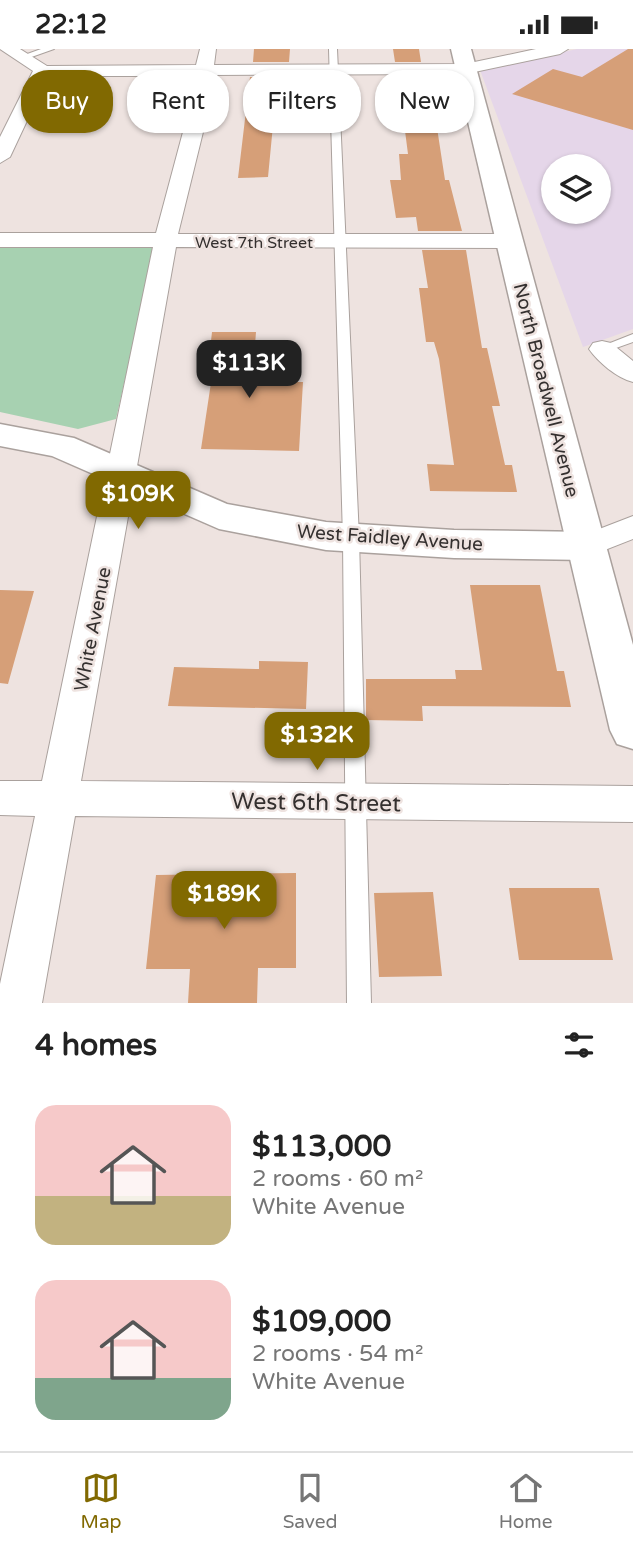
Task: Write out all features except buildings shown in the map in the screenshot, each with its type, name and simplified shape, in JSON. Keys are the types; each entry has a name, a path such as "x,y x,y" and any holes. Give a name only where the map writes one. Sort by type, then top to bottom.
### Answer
{"main road":[{"name":"North Broadwell Avenue","path":"463,59 633,730"},
{"name":"West Faidley Avenue","path":"0,435 61,446 219,516 351,538 454,544 587,546"}],"street":[{"path":"56,70 205,59 334,69 560,49"},
{"path":"15,53 35,62 42,70"},
{"name":"White Avenue","path":"19,1003 165,242 192,132 205,59"},
{"path":"0,157 21,115"},
{"name":"West 7th Street","path":"0,240 508,241"},
{"path":"602,349 633,374"},
{"path":"587,546 633,527"},
{"name":"West 6th Street","path":"0,798 633,804"}],"lane":[{"path":"15,53 50,49"},
{"path":"333,49 351,538 359,1003"},
{"path":"602,349 633,338"}],"shaded area":[{"path":"577,49 633,49 633,329 583,347 480,70"}],"green space":[{"path":"0,245 155,246 116,419 78,429 0,412"}]}
